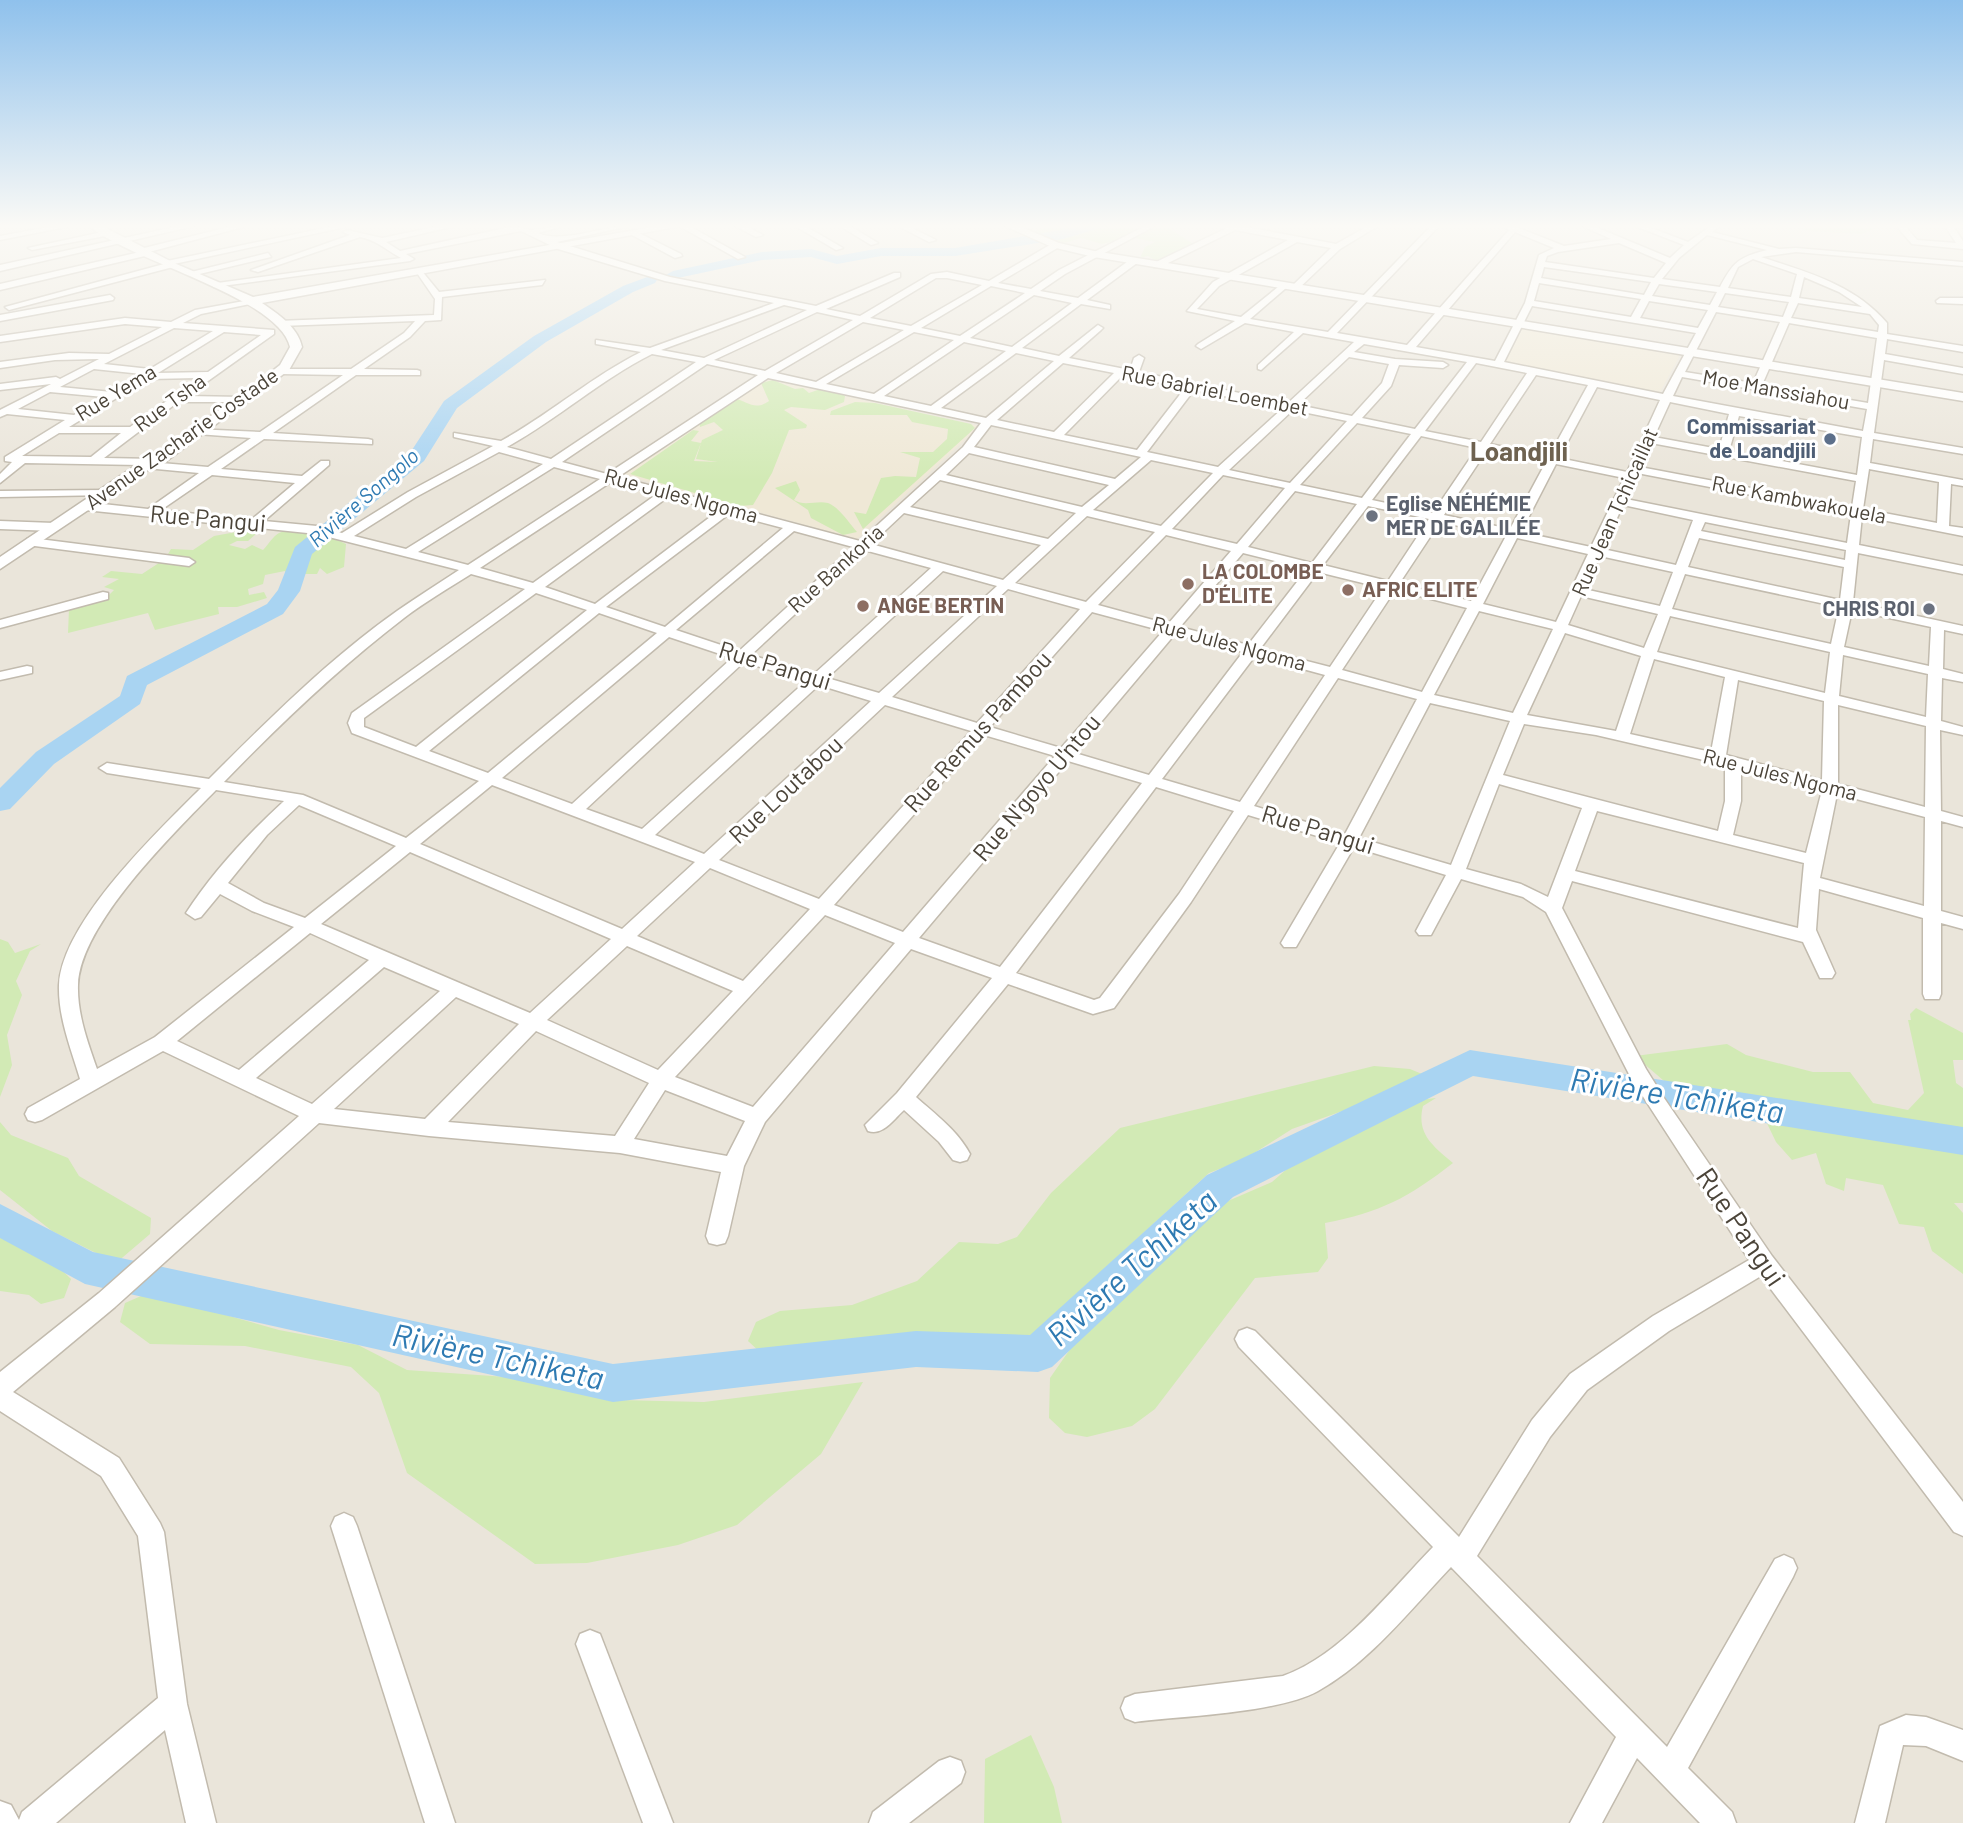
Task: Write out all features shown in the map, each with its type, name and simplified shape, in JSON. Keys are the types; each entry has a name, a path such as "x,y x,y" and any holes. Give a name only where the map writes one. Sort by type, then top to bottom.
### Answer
{"street":[{"path":"13,311 17,315 22,336"},
{"path":"0,318 38,311"},
{"path":"3,413 203,311"},
{"path":"262,311 278,328"},
{"path":"0,339 125,321 223,329 278,328 438,318 438,311"},
{"path":"340,535 392,504 501,447 554,415 608,374 650,351 683,336 759,311"},
{"path":"408,553 552,463 705,361 809,311"},
{"name":"Rue Gabriel Loembet","path":"816,311 1552,459 1633,472"},
{"path":"91,1081 75,1027 70,999 70,972 83,940 105,904 175,824 281,718 355,651 400,615 767,374 874,311"},
{"path":"817,385 942,311"},
{"path":"873,399 1005,311"},
{"path":"931,411 1065,311"},
{"path":"1191,311 1409,349 1470,364"},
{"path":"1201,346 1255,311"},
{"path":"1329,336 1353,311"},
{"path":"1442,311 1963,397"},
{"path":"1409,349 1442,311"},
{"path":"1497,364 1526,311"},
{"path":"1579,311 1702,331"},
{"path":"1634,320 1639,311"},
{"name":"Rue Jean Tchicaillat","path":"1425,930 1456,872 1518,719 1666,399 1712,311"},
{"path":"1742,311 1963,349"},
{"path":"1756,387 1790,311"},
{"path":"1826,973 1808,937 1812,860 1830,788 1831,699 1884,334 1882,322 1871,312 1864,311"},
{"path":"148,514 407,335 424,317"},
{"path":"61,338 67,328"},
{"name":"Avenue Zacharie Costade","path":"0,564 151,464 281,371 296,347 293,338 278,328"},
{"name":"Rue Tsha","path":"93,461 175,399 278,328"},
{"name":"Rue Bankoria","path":"575,810 967,449 987,423 1098,328"},
{"name":"Rue Yema","path":"5,459 223,329"},
{"path":"1261,367 1300,331"},
{"name":"Rue Remus Pambou","path":"620,1145 661,1080 822,907 1089,607 1221,471 1361,341"},
{"path":"599,342 767,374 873,399 1293,486 1963,631"},
{"path":"131,347 159,349"},
{"path":"172,350 186,351"},
{"path":"0,365 53,352 110,357"},
{"path":"1348,354 1395,362 1497,364 1735,412 1788,407 1868,435 1963,451"},
{"path":"1880,356 1963,371"},
{"path":"1133,375 1139,358"},
{"name":"Rue N'goyo U'ntou","path":"717,1236 733,1166 757,1117 1239,548 1387,384 1395,362"},
{"path":"876,1125 904,1098 1004,975 1470,364"},
{"path":"92,366 148,374 209,375"},
{"path":"281,371 417,373"},
{"path":"668,492 358,716 355,723 357,730 644,835 908,941 1093,1007 1107,1003 1169,923 1533,372"},
{"path":"1056,437 1121,373"},
{"name":"Moe Manssiahou","path":"1680,374 1756,387 1788,407 1873,407"},
{"path":"0,387 66,379"},
{"path":"1290,943 1319,897 1593,385"},
{"name":"Rue Loutabou","path":"429,1128 533,1022 1116,483 1144,455 1192,386"},
{"path":"48,389 113,395"},
{"path":"175,399 243,400"},
{"path":"1723,453 1735,412"},
{"path":"3,413 75,418"},
{"path":"55,430 132,430"},
{"path":"197,431 368,442"},
{"name":"Rue Jules Ngoma","path":"458,435 552,463 1009,583 1425,697 1518,719 1622,737 1726,760 1963,822"},
{"path":"1649,439 1723,453 1963,483"},
{"path":"967,449 1116,483"},
{"path":"5,459 151,464 304,480"},
{"path":"0,480 22,459"},
{"path":"253,524 324,463"},
{"name":"Rue Kambwakouela","path":"1633,472 1963,532"},
{"path":"938,476 1315,566 1562,628 1649,654 1963,731"},
{"path":"1943,528 1945,480"},
{"path":"0,494 105,493"},
{"path":"1619,501 1963,570"},
{"name":"Rue Pangui","path":"85,506 317,530 469,569 740,656 1529,893 1553,908 1638,1073 1764,1263 1963,1523"},
{"path":"418,753 596,609 728,509"},
{"path":"902,509 1050,543"},
{"path":"1622,737 1649,654 1700,518"},
{"path":"0,525 54,527"},
{"path":"35,1114 162,1042 492,778 793,526"},
{"path":"1693,533 1852,565"},
{"path":"32,542 189,562"},
{"path":"644,835 941,566"},
{"path":"1579,592 1963,678"},
{"path":"0,624 103,596"},
{"path":"1931,994 1933,724 1938,625"},
{"path":"0,676 27,670"},
{"path":"1724,839 1733,801 1726,760 1732,675"},
{"path":"107,768 297,798 512,892 745,989"},
{"path":"1495,778 1812,860"},
{"path":"195,913 261,831 297,798"},
{"path":"1553,908 1591,805"},
{"path":"1566,874 1808,937"},
{"path":"1811,881 1963,923"},
{"path":"216,884 258,907 309,926 533,1022 661,1080 757,1117"},
{"path":"240,1081 382,959"},
{"path":"0,1387 107,1300 454,989"},
{"path":"162,1042 313,1114 429,1128 620,1145 733,1166"},
{"path":"904,1098 946,1136 960,1154"},
{"path":"1135,1708 1283,1690 1308,1681 1352,1650 1484,1525 1517,1466 1572,1389 1591,1370 1690,1303 1764,1263"},
{"path":"1247,1339 1720,1823"},
{"path":"0,1397 110,1467 151,1532 173,1704 201,1823"},
{"path":"344,1526 440,1823"},
{"path":"1669,1772 1784,1569"},
{"path":"590,1644 658,1823"},
{"path":"33,1823 173,1704"},
{"path":"1870,1823 1890,1736 1898,1729 1910,1728 1963,1746"},
{"path":"1584,1823 1633,1736"},
{"path":"884,1823 950,1772"},
{"path":"0,1816 5,1823"}],"shaded area":[{"path":"0,311 1963,311 1963,1823 0,1823"},
{"path":"1523,328 1681,353 1659,394 1504,364"},
{"path":"763,378 980,426 857,539 620,474"}],"green space":[{"path":"773,380 795,389 803,388 809,393 829,386 845,396 844,402 825,410 791,407 784,410 807,425 806,428 789,430 772,473 753,505 739,506 630,474 693,430 699,431 691,441 701,443 694,461 718,462 696,459 702,440 723,430 714,422 700,427 699,422 734,398 752,405 764,404 769,401 761,383"},
{"path":"855,402 875,403 971,424 975,428 863,529 854,512 866,514 881,478 916,477 920,458 900,452 933,452 947,439 948,429 912,422 907,415 830,415 831,411"},
{"path":"796,481 800,490 794,500 832,505 857,532 843,535 811,518 808,510 775,488"},
{"path":"247,530 257,533 248,541 237,541 229,545 245,549 252,545 263,550 279,533 312,533 346,544 344,567 327,574 320,568 317,574 294,574 292,579 285,580 285,571 265,575 263,584 248,589 249,595 264,592 267,598 237,607 218,607 219,614 155,630 148,613 68,633 69,609 108,596 114,590 104,587 119,579 102,577 111,571 142,574 165,559 171,549 193,550 214,536"},
{"path":"0,939 8,942 15,953 41,944 30,951 16,981 22,995 7,1035 12,1065 0,1097"},
{"path":"1916,1008 1963,1033 1963,1060 1953,1060 1956,1083 1963,1088 1963,1203 1954,1203 1963,1213 1963,1274 1932,1251 1924,1227 1899,1224 1883,1185 1846,1178 1844,1191 1826,1184 1816,1153 1792,1160 1776,1142 1762,1113 1671,1087 1635,1056 1727,1044 1746,1055 1813,1072 1850,1072 1873,1103 1908,1110 1924,1093 1908,1020 1911,1020 1910,1014"},
{"path":"1374,1066 1410,1069 1422,1074 1379,1098 1292,1129 1243,1160 1209,1173 1025,1341 886,1346 827,1362 762,1354 748,1341 756,1322 780,1311 852,1305 917,1281 959,1242 998,1244 1017,1237 1051,1193 1120,1128"},
{"path":"1436,1098 1423,1106 1421,1116 1424,1132 1433,1145 1453,1163 1422,1186 1393,1202 1362,1214 1325,1223 1328,1258 1318,1272 1255,1278 1155,1409 1132,1426 1087,1437 1065,1433 1049,1418 1050,1378 1082,1332 1214,1207 1272,1182 1313,1146 1418,1100"},
{"path":"0,1122 11,1135 68,1158 79,1176 151,1218 150,1234 116,1263 52,1231 0,1190"},
{"path":"0,1224 37,1246 71,1279 64,1298 41,1304 29,1295 0,1291"},
{"path":"148,1293 279,1330 358,1345 407,1370 521,1378 619,1400 704,1402 863,1382 821,1454 737,1525 678,1545 587,1563 535,1564 407,1473 379,1393 351,1367 245,1346 150,1344 120,1322 125,1303"},
{"path":"1031,1735 1054,1787 1062,1823 984,1823 985,1759"}],"waterway":[{"name":"Rivière Songolo","path":"0,803 45,758 131,699 136,681 275,609 289,591 302,551 417,457 450,405 540,339 589,311"},
{"name":"Rivière Tchiketa","path":"0,1220 85,1267 613,1383 916,1349 1038,1354 1220,1186 1470,1063 1963,1141"}],"place":[{"name":"Commissariat de Loandjili","path":"1830,439"},
{"name":"Eglise NÉHÉMIE MER DE GALILÉE","path":"1372,516"},
{"name":"LA COLOMBE D'ÉLITE","path":"1188,584"},
{"name":"AFRIC ELITE","path":"1348,590"},
{"name":"ANGE BERTIN","path":"863,606"},
{"name":"CHRIS ROI","path":"1929,609"}],"district":[{"name":"Loandjili","path":"1519,452"}]}
